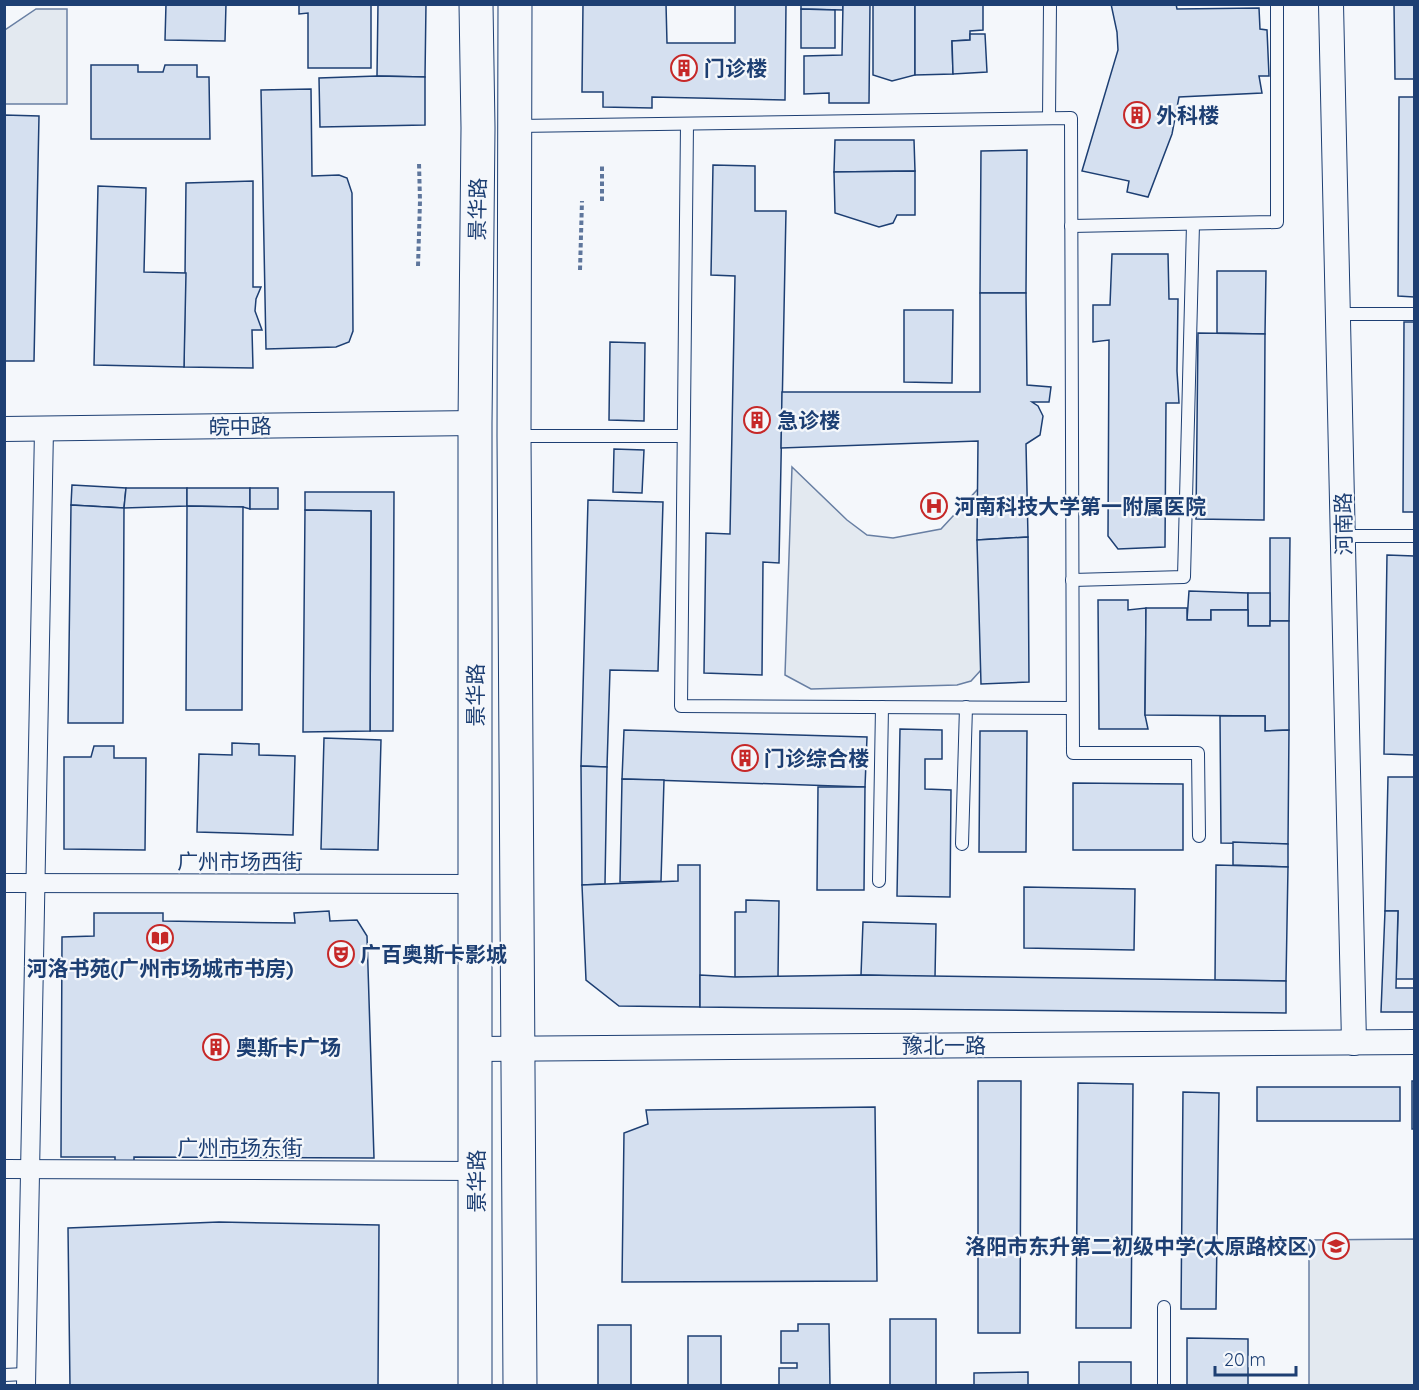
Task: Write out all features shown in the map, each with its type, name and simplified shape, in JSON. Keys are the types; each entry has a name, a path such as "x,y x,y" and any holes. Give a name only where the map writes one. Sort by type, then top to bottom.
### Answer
{"main road":[{"name":"景华路","path":"475,1386 475,423 478,128 476,4"},
{"name":"景华路","path":"515,4 514,436 520,1386"}],"street":[{"name":"河南路","path":"1331,4 1354,1042"},
{"name":"皖中路","path":"4,429 475,423"},
{"path":"26,1380 44,429"},
{"name":"广州市场西街","path":"4,883 474,884"},
{"name":"豫北一路","path":"474,1049 1414,1042"},
{"name":"广州市场东街","path":"4,1169 476,1171"}],"lane":[{"path":"1049,118 1050,4"},
{"path":"1071,226 1277,222 1277,4"},
{"path":"516,126 1071,118 1073,753 1198,753 1199,836"},
{"path":"687,124 681,706 1072,708"},
{"path":"1072,580 1184,578 1193,224"},
{"path":"1338,314 1414,314"},
{"path":"514,436 682,436"},
{"path":"1343,536 1414,536"},
{"path":"879,881 882,707"},
{"path":"963,844 966,707"},
{"path":"1164,1307 1164,1386"},
{"path":"4,1375 26,1380"}],"path":[{"path":"418,266 419,163"},
{"path":"602,166 602,201"},
{"path":"580,270 582,201"}],"shaded area":[{"path":"36,9 67,9 67,104 5,104 5,30"},
{"path":"792,467 847,520 867,535 893,538 941,529 978,489 981,670 971,681 957,685 811,689 785,675"},
{"path":"1414,1239 1414,1385 1309,1385 1309,1240"}],"building":[{"path":"166,4 226,4 225,41 165,40"},
{"path":"299,4 371,5 371,68 308,68 308,13 299,14"},
{"path":"378,4 426,4 425,77 377,76"},
{"name":"门诊楼","path":"583,4 666,4 667,43 735,43 735,4 786,4 785,100 652,97 652,108 603,107 603,92 582,92"},
{"path":"801,4 843,4 843,10 801,9"},
{"path":"843,4 870,4 869,103 829,103 829,93 804,94 804,56 842,55"},
{"path":"873,4 915,4 915,75 892,81 873,75"},
{"path":"915,4 983,4 983,30 970,31 970,40 952,41 953,74 915,75"},
{"name":"外科楼","path":"1111,4 1176,4 1177,9 1259,8 1260,29 1267,30 1269,76 1259,76 1262,93 1179,97 1172,134 1148,197 1127,192 1129,181 1082,171 1118,50"},
{"path":"1394,4 1414,4 1414,79 1395,79"},
{"path":"801,9 835,10 835,48 801,48"},
{"path":"970,34 985,34 987,72 953,74 952,41 970,40"},
{"path":"91,65 138,65 138,72 163,72 165,65 197,65 197,77 209,77 210,139 91,139"},
{"path":"425,77 425,125 320,127 319,78"},
{"path":"311,89 312,176 339,175 347,178 352,193 353,331 349,342 336,347 266,349 261,90"},
{"path":"1399,97 1414,97 1414,297 1398,296"},
{"path":"4,115 39,116 34,361 4,361"},
{"path":"835,140 914,140 915,171 834,172"},
{"path":"1027,150 1026,293 980,293 981,151"},
{"name":"急诊楼","path":"713,165 755,166 755,211 786,211 779,563 763,562 762,675 704,673 706,533 730,534 735,276 711,275"},
{"path":"915,171 915,215 897,215 893,223 879,227 835,213 834,172"},
{"path":"253,181 253,287 261,287 256,299 255,311 262,330 252,330 253,368 184,367 186,183"},
{"path":"98,186 146,188 144,272 186,273 184,367 94,365"},
{"path":"1112,254 1168,254 1169,299 1178,299 1179,403 1166,403 1165,547 1118,549 1108,536 1109,340 1093,342 1093,305 1110,305"},
{"path":"1217,271 1266,271 1265,334 1217,333"},
{"path":"980,293 1026,293 1027,385 1051,387 1049,402 1032,402 1038,406 1043,416 1040,435 1026,444 1028,537 977,540 978,441 781,448 782,392 980,392"},
{"path":"904,310 953,310 952,383 904,382"},
{"path":"1404,322 1414,322 1414,512 1403,512"},
{"path":"1198,333 1265,334 1264,520 1196,519"},
{"path":"610,342 645,343 644,421 609,420"},
{"path":"614,449 644,450 642,493 613,492"},
{"path":"72,485 126,488 124,508 71,505"},
{"path":"126,488 187,488 187,506 124,508"},
{"path":"187,488 250,488 250,509 187,506"},
{"path":"250,488 278,488 278,509 250,509"},
{"path":"305,492 394,492 393,731 370,731 371,511 305,510"},
{"path":"588,500 663,502 658,671 610,670 607,767 581,766"},
{"path":"71,505 124,508 123,723 68,723"},
{"path":"187,506 243,507 242,710 186,710"},
{"path":"305,510 371,511 370,731 303,732"},
{"path":"1028,537 1029,682 981,684 977,540"},
{"path":"1270,538 1290,538 1289,621 1270,621"},
{"path":"1387,555 1414,556 1414,755 1384,754"},
{"path":"1189,591 1248,593 1248,610 1211,610 1211,620 1187,620"},
{"path":"1248,593 1270,593 1270,626 1248,626"},
{"path":"1098,600 1128,600 1128,610 1146,608 1145,715 1148,729 1099,729"},
{"path":"1146,608 1187,608 1187,620 1211,620 1211,610 1248,610 1248,626 1270,626 1270,621 1289,621 1289,730 1265,731 1265,716 1145,715"},
{"path":"1220,716 1265,716 1265,731 1289,730 1288,844 1221,843"},
{"path":"900,729 942,730 942,759 925,759 925,789 951,790 950,897 897,896"},
{"name":"门诊综合楼","path":"624,730 867,737 865,787 622,779"},
{"path":"980,731 1027,731 1026,852 979,852"},
{"path":"324,738 381,740 378,850 321,849"},
{"path":"232,743 259,744 259,755 295,756 293,835 197,832 199,754 232,755"},
{"path":"94,746 114,746 114,758 146,758 145,850 64,849 64,757 91,757"},
{"path":"581,766 607,767 605,884 582,885"},
{"path":"1388,777 1414,777 1414,979 1396,979 1398,911 1385,911"},
{"path":"622,779 664,780 661,881 620,882"},
{"path":"1073,783 1183,784 1183,850 1073,850"},
{"path":"818,787 865,787 864,890 817,890"},
{"path":"1233,842 1288,844 1288,867 1233,865"},
{"path":"678,865 700,865 700,1007 619,1006 586,980 582,885 678,881"},
{"path":"1216,865 1288,867 1286,981 1215,980"},
{"path":"1024,887 1135,889 1134,950 1024,948"},
{"path":"746,900 779,901 778,978 735,977 735,912 746,912"},
{"name":"奥斯卡广场","path":"329,911 330,921 357,920 367,936 374,1158 134,1157 134,1167 115,1167 115,1157 61,1157 62,937 94,936 94,913 163,913 163,921 295,923 294,913"},
{"path":"1385,911 1398,911 1396,988 1414,988 1414,1012 1381,1012"},
{"path":"863,922 936,924 935,977 861,975"},
{"path":"700,975 1286,981 1286,1013 700,1007"},
{"path":"978,1081 1021,1081 1020,1333 978,1333"},
{"path":"1412,1081 1414,1081 1414,1129 1412,1129"},
{"path":"1078,1083 1133,1084 1131,1328 1076,1328"},
{"path":"1257,1087 1400,1087 1400,1121 1257,1121"},
{"path":"1183,1092 1219,1093 1216,1309 1181,1309"},
{"path":"875,1107 877,1281 622,1282 624,1133 648,1124 646,1110"},
{"path":"219,1222 379,1225 378,1386 70,1386 68,1228"},
{"path":"890,1319 936,1319 936,1386 890,1386"},
{"path":"798,1324 829,1324 830,1386 779,1386 779,1368 797,1368 797,1363 781,1363 781,1331 798,1331"},
{"path":"598,1325 631,1325 631,1386 598,1386"},
{"path":"688,1336 721,1336 721,1386 688,1386"},
{"path":"1187,1338 1248,1339 1248,1386 1187,1386"},
{"path":"1079,1362 1131,1362 1131,1386 1079,1386"},
{"path":"1028,1372 1028,1386 974,1386 974,1373"}],"place":[{"name":"门诊楼","path":"684,68"},
{"name":"外科楼","path":"1137,115"},
{"name":"急诊楼","path":"757,420"},
{"name":"河南科技大学第一附属医院","path":"934,506"},
{"name":"门诊综合楼","path":"745,758"},
{"name":"河洛书苑(广州市场城市书房)","path":"160,938"},
{"name":"广百奥斯卡影城","path":"341,954"},
{"name":"奥斯卡广场","path":"216,1047"},
{"name":"洛阳市东升第二初级中学(太原路校区)","path":"1336,1246"}]}
